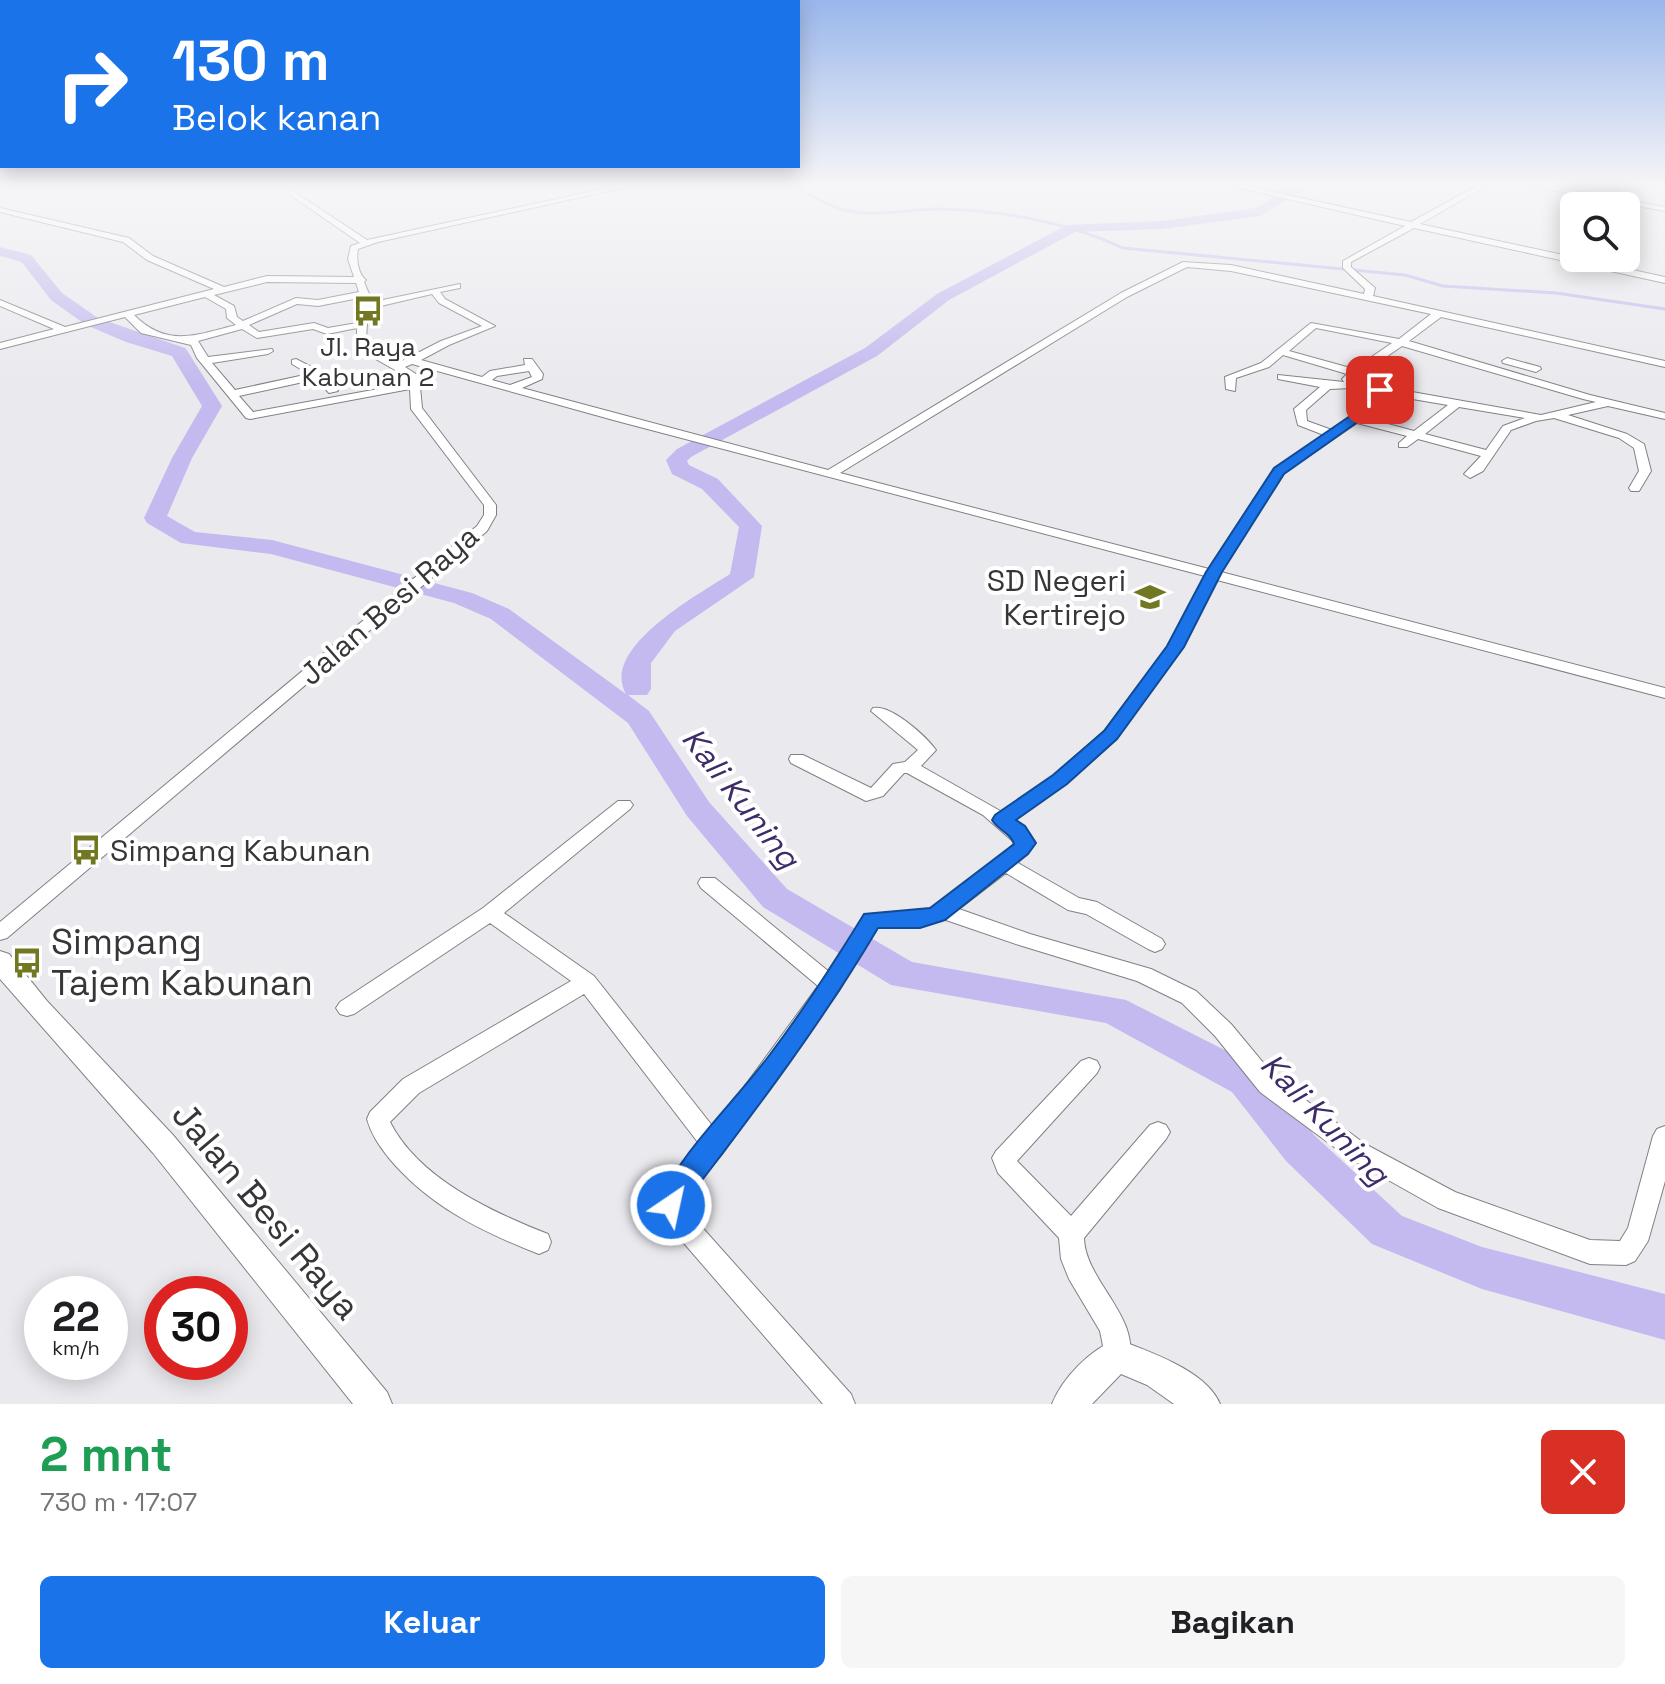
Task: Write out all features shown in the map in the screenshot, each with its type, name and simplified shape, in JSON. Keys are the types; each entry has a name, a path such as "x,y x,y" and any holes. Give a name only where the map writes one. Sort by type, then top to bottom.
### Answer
{"main road":[{"name":"Jalan Besi Raya","path":"0,961 38,1008 163,1144 375,1404"},
{"path":"1069,1404 1100,1369 1117,1356 1158,1372 1203,1404"}],"street":[{"path":"142,251 164,265 223,290"},
{"path":"206,294 231,308 230,316 242,326 261,335 310,326 327,331 360,325 364,294 351,252 353,251"},
{"path":"1366,251 1346,264 1370,288 1368,298"},
{"path":"1529,251 1665,280"},
{"path":"833,472 980,380 1179,266 1196,264 1231,268 1665,364"},
{"path":"0,346 206,294 284,278 362,280"},
{"path":"269,288 284,278"},
{"path":"363,307 457,286"},
{"path":"398,366 490,326 442,301 434,291"},
{"path":"186,341 242,326 296,301 318,303 364,294"},
{"path":"0,303 64,330"},
{"path":"127,314 144,331 198,346 205,361 249,416 416,385"},
{"path":"1333,434 1300,421 1303,404 1330,385 1354,379 1438,314"},
{"path":"1231,389 1229,379 1232,376 1260,367 1317,324 1405,339 1536,369"},
{"name":"Jalan Besi Raya","path":"0,933 482,528 490,515 490,505 417,409 413,395 416,385 414,376 378,356 364,344 360,325"},
{"path":"1405,339 1588,402 1610,403 1665,416"},
{"path":"205,361 268,351"},
{"path":"1282,352 1380,390 1541,418"},
{"path":"412,361 1665,693"},
{"path":"296,362 319,375 333,391"},
{"path":"483,381 494,373 530,364 538,374 537,379 512,388"},
{"path":"232,394 319,375"},
{"path":"1282,377 1330,385"},
{"path":"1002,820 1060,780 1110,735 1175,647 1214,572 1279,471 1355,419 1380,390"},
{"path":"1470,474 1479,468 1507,428 1558,416 1588,402"},
{"path":"1403,445 1457,403"},
{"path":"1558,416 1623,436 1640,446 1645,471 1635,488"},
{"path":"1355,419 1488,454"},
{"path":"879,711 926,746 927,752 910,767"},
{"path":"797,759 866,795 877,792 899,768 910,767 1002,820 1018,831 1025,843 1005,864 942,911 920,920 872,920 836,978 715,1146 673,1197 672,1211 841,1404"},
{"path":"347,1008 490,913 624,805"},
{"path":"1005,864 1075,905 1090,907 1155,944"},
{"path":"708,883 786,950 836,978"},
{"path":"942,911 1144,975 1189,997 1223,1030 1268,1085 1357,1151 1447,1200 1590,1252 1626,1253 1639,1233 1665,1136"},
{"path":"490,913 587,982 715,1146"},
{"path":"539,1242 484,1221 451,1203 412,1167 382,1131 378,1119 411,1086 587,982"},
{"path":"1071,1234 1014,1174 1004,1158 1089,1067"},
{"path":"1117,1356 1112,1327 1069,1251 1071,1234 1158,1132"}],"waterway":[{"name":"Kali Kuning","path":"0,251 26,258 57,296 92,321 132,338 179,352 212,406 182,458 155,518 189,538 272,547 463,598 500,614 639,717 698,809 775,898 904,975 1113,1010 1246,1080 1300,1148 1387,1230 1482,1268 1665,1317"},
{"path":"637,689 638,662 666,626 742,577 751,526 710,484 680,469 676,460 871,352 943,297 1030,251"},
{"path":"1149,251 1405,275 1443,286 1556,293 1665,309"},
{"name":"Kali Kuning","path":"0,254 23,261"}],"place":[{"name":"Jl. Raya Kabunan 2","path":"368,311"},
{"name":"SD Negeri Kertirejo","path":"1150,597"},
{"name":"Simpang Kabunan","path":"86,850"},
{"name":"Simpang Tajem Kabunan","path":"27,963"}],"route":[{"path":"671,1205 683,1183 777,1065 872,920 920,920 938,914 1021,849 1025,843 1018,831 1002,820 1060,780 1110,735 1175,647 1214,572 1279,471 1355,419 1380,390"}]}
